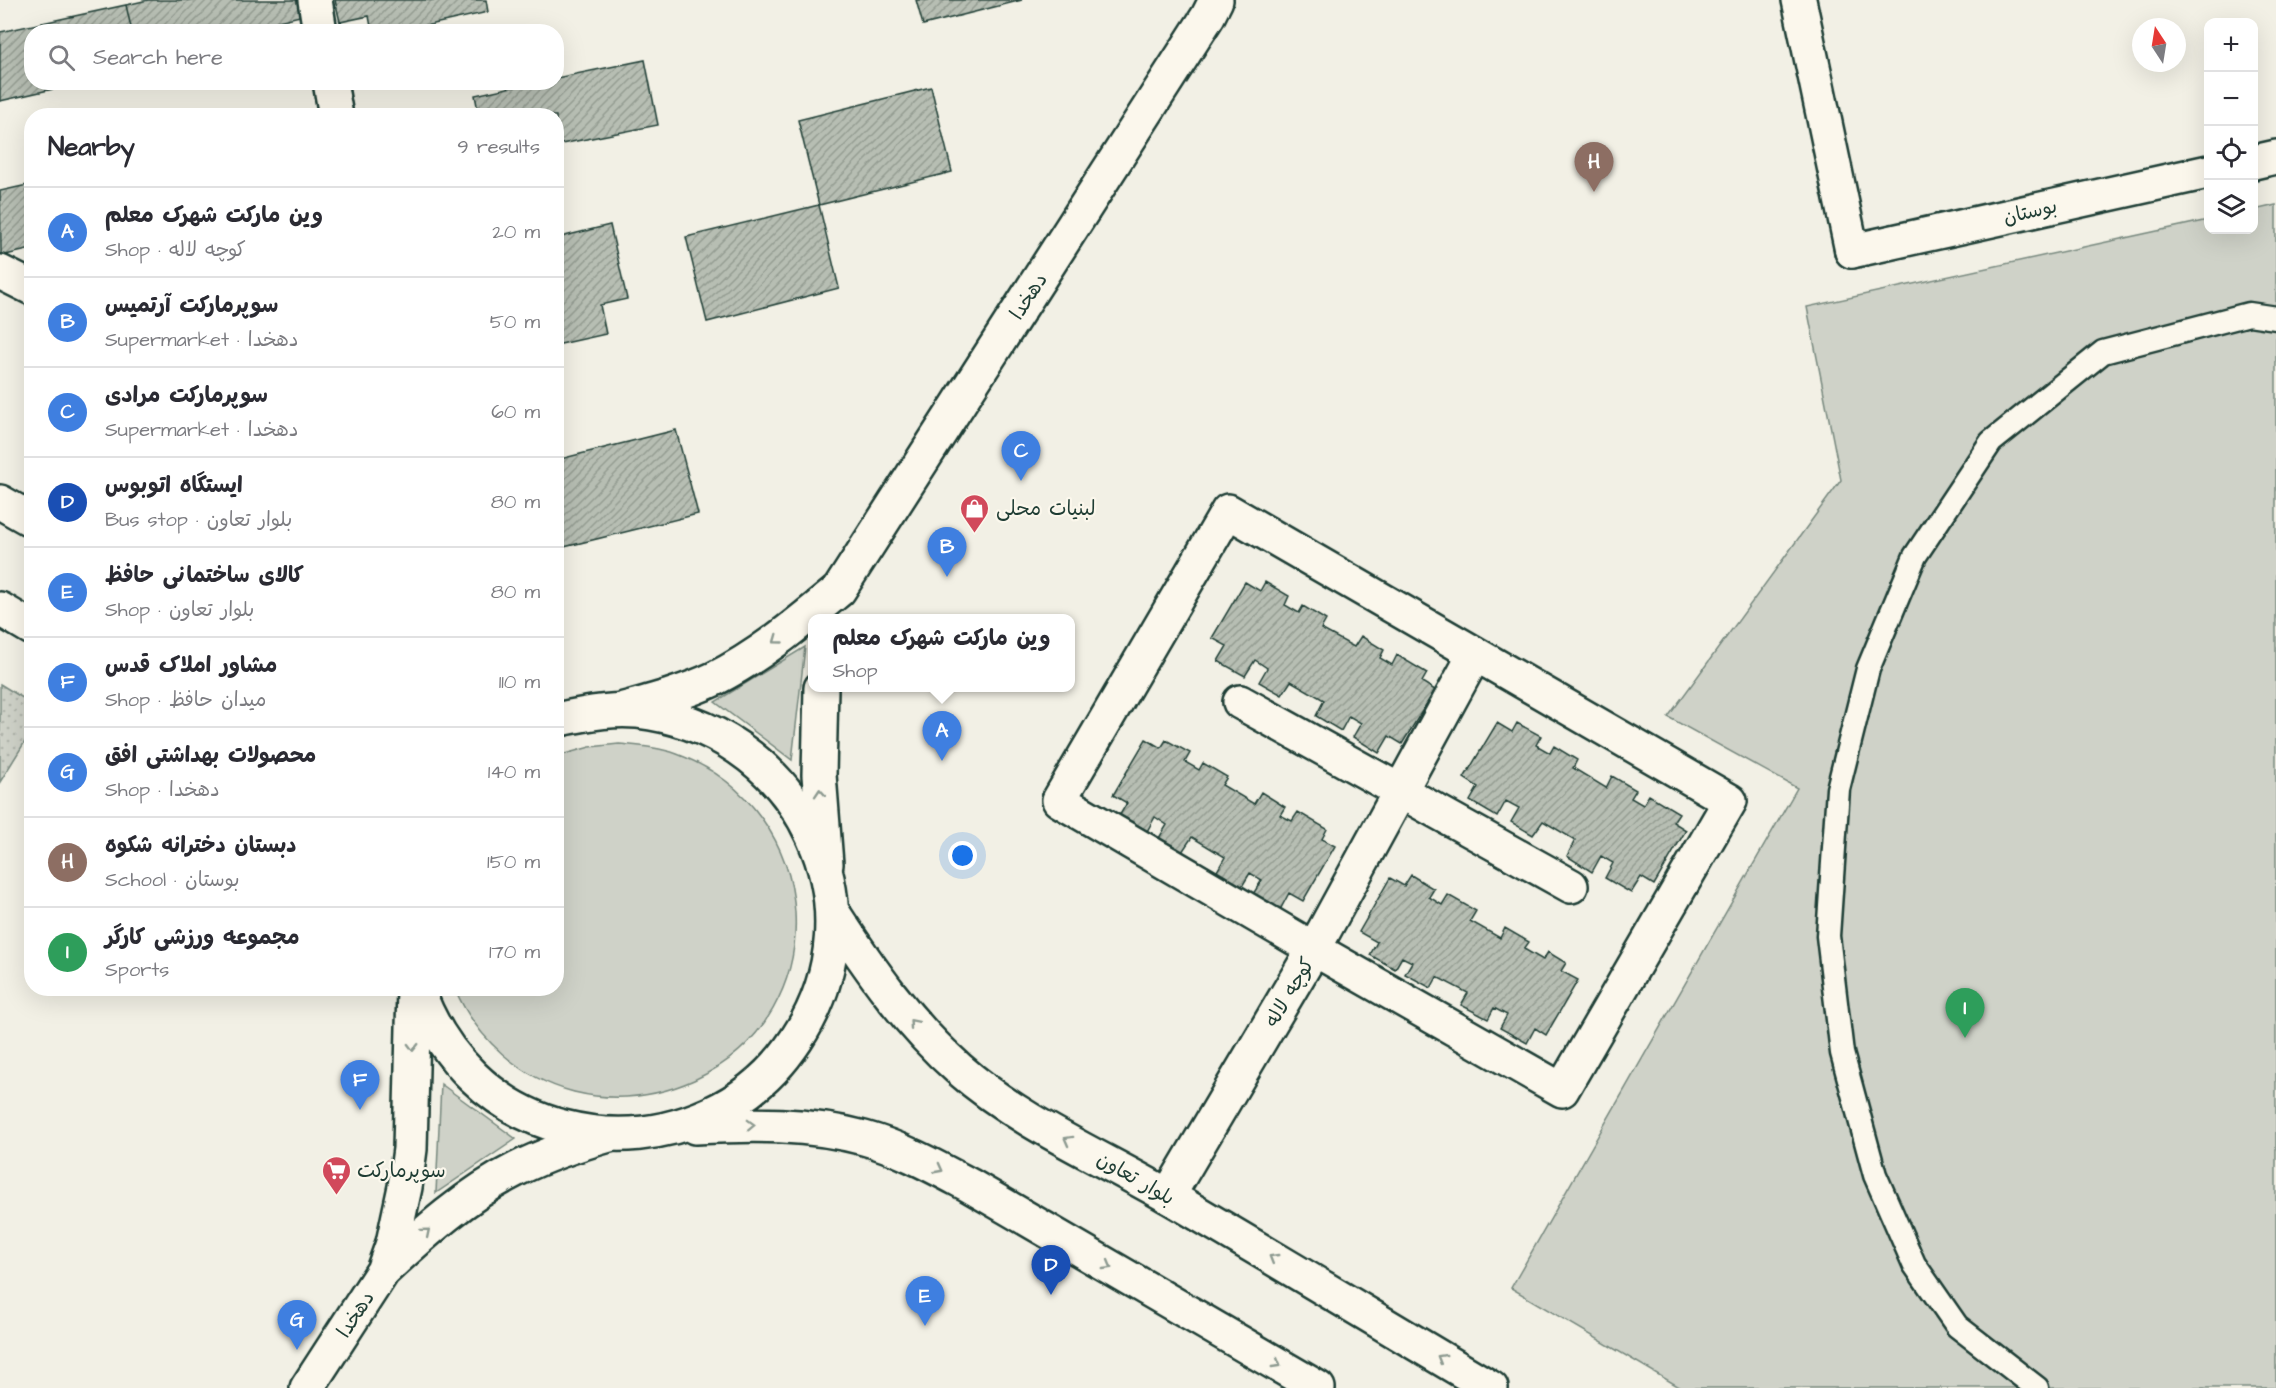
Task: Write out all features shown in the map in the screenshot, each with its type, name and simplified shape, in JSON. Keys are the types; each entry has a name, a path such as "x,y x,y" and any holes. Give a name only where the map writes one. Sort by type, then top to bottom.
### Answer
{"street":[{"path":"315,0 320,24"},
{"name":"دهخدا","path":"818,614 836,604 1209,16 1216,0"},
{"name":"بوستان","path":"1799,0 1852,251 2204,173"},
{"path":"331,90 335,108"},
{"path":"2258,161 2276,157"},
{"path":"0,272 24,284"},
{"path":"0,502 24,516"},
{"name":"کوچه لاله","path":"1168,1196 1314,949 1059,800 1228,511 1475,654"},
{"path":"0,609 24,623"},
{"name":"دهخدا","path":"621,710 676,694 714,679 758,654 808,619"},
{"path":"1475,654 1730,801 1562,1090 1314,949 1475,654"},
{"path":"419,996 454,1059 475,1080 498,1098 551,1124 579,1131 609,1134 640,1134 672,1128 695,1121 738,1099 758,1084 791,1048 815,1006 823,984 832,935 832,911 826,872 819,775 821,692"},
{"path":"1240,702 1571,886"},
{"path":"564,718 621,710 658,714 704,728 729,741 752,756 773,775 790,796 814,837 826,872"},
{"name":"بلوار تعاون","path":"832,911 868,966 896,1003 933,1045 961,1071 1019,1112 1168,1196 1491,1388"},
{"path":"383,1271 398,1225 410,1149 415,996"},
{"path":"672,1128 759,1124 810,1127 865,1138 921,1160 969,1185 1318,1388"},
{"path":"383,1271 443,1217 494,1182 541,1158 609,1134"},
{"name":"دهخدا","path":"307,1388 383,1271"}],"lane":[{"path":"2037,1388 1957,1326 1914,1264 1875,1175 1842,1053 1828,936 1838,789 1868,669 1915,556 1991,442 2103,352 2249,314 2276,318"}],"shaded area":[{"path":"2276,205 2276,1388 1681,1388 1511,1288 1797,788 1668,717 1841,480 1807,307 2204,221 2204,234 2258,234 2258,209"},
{"path":"805,647 792,760 715,702"},
{"path":"0,684 24,699 24,743 0,782"},
{"path":"619,744 655,748 677,754 726,781 762,819 785,864 795,912 791,962 773,1009 741,1049 694,1080 650,1094 620,1097 589,1095 554,1086 536,1077 518,1066 488,1040 475,1024 458,996 564,996 564,754 590,747"},
{"path":"441,1084 516,1139 436,1193"}],"building":[{"path":"148,0 297,0 300,16 274,22 274,24 130,24 126,5"},
{"path":"335,0 486,0 488,12 434,24 370,24 369,16 340,22"},
{"path":"916,0 1022,0 923,25"},
{"path":"126,5 130,24 37,24"},
{"path":"24,27 24,90 49,90 0,101 0,32"},
{"path":"645,60 658,125 564,143 564,108 477,108 475,95 498,90 564,90 564,76"},
{"path":"931,87 952,172 819,205 798,120"},
{"path":"24,186 24,251 1,256 0,191"},
{"path":"819,205 839,288 707,322 686,237"},
{"path":"610,225 627,299 600,305 606,334 564,343 564,236"},
{"path":"676,430 698,514 564,547 564,458"},
{"path":"1245,582 1260,591 1265,582 1289,596 1285,605 1299,613 1303,606 1326,620 1321,629 1354,647 1361,636 1384,650 1380,658 1392,665 1397,655 1427,673 1422,682 1435,690 1402,744 1389,736 1379,753 1353,737 1361,723 1349,716 1341,731 1316,716 1324,700 1291,681 1282,695 1259,682 1267,668 1255,660 1245,676 1218,661 1227,646 1212,638"},
{"path":"1497,723 1512,732 1517,723 1541,736 1536,745 1550,753 1554,746 1577,760 1573,768 1606,788 1612,776 1636,790 1631,798 1643,805 1649,795 1679,813 1673,822 1686,830 1654,885 1641,877 1631,893 1605,878 1613,863 1601,856 1592,872 1567,856 1575,840 1543,821 1533,835 1511,822 1519,808 1506,801 1497,817 1470,801 1478,787 1464,778"},
{"path":"1146,739 1161,748 1166,740 1190,753 1185,762 1199,770 1203,763 1227,777 1222,785 1254,804 1261,792 1285,807 1280,815 1292,821 1298,812 1327,829 1322,839 1335,846 1303,901 1289,893 1280,910 1253,894 1262,880 1250,873 1241,888 1216,873 1225,857 1192,837 1182,852 1159,838 1167,825 1155,817 1146,833 1118,818 1127,803 1113,795"},
{"path":"1411,875 1434,889 1429,897 1442,905 1448,895 1476,911 1470,921 1500,938 1505,928 1529,942 1524,949 1543,960 1548,952 1566,963 1561,971 1578,980 1546,1035 1535,1028 1527,1043 1500,1028 1507,1015 1494,1008 1488,1019 1461,1005 1468,993 1437,977 1431,988 1405,974 1412,962 1402,957 1395,969 1370,955 1377,942 1359,932 1390,878 1404,886"}],"place":[{"name":"دبستان دخترانه شکوه","path":"1594,192"},
{"name":"سوپرمارکت مرادی","path":"1021,481"},
{"name":"لبنیات محلی","path":"975,534"},
{"name":"سوپرمارکت آرتمیس","path":"947,577"},
{"name":"وین مارکت شهرک معلم","path":"942,761"},
{"name":"مجموعه ورزشی کارگر","path":"1965,1038"},
{"name":"مشاور املاک قدس","path":"360,1110"},
{"name":"سوپرمارکت","path":"336,1196"},
{"name":"ایستگاه اتوبوس","path":"1051,1295"},
{"name":"کالای ساختمانی حافظ","path":"925,1326"},
{"name":"محصولات بهداشتی افق","path":"297,1350"}]}
